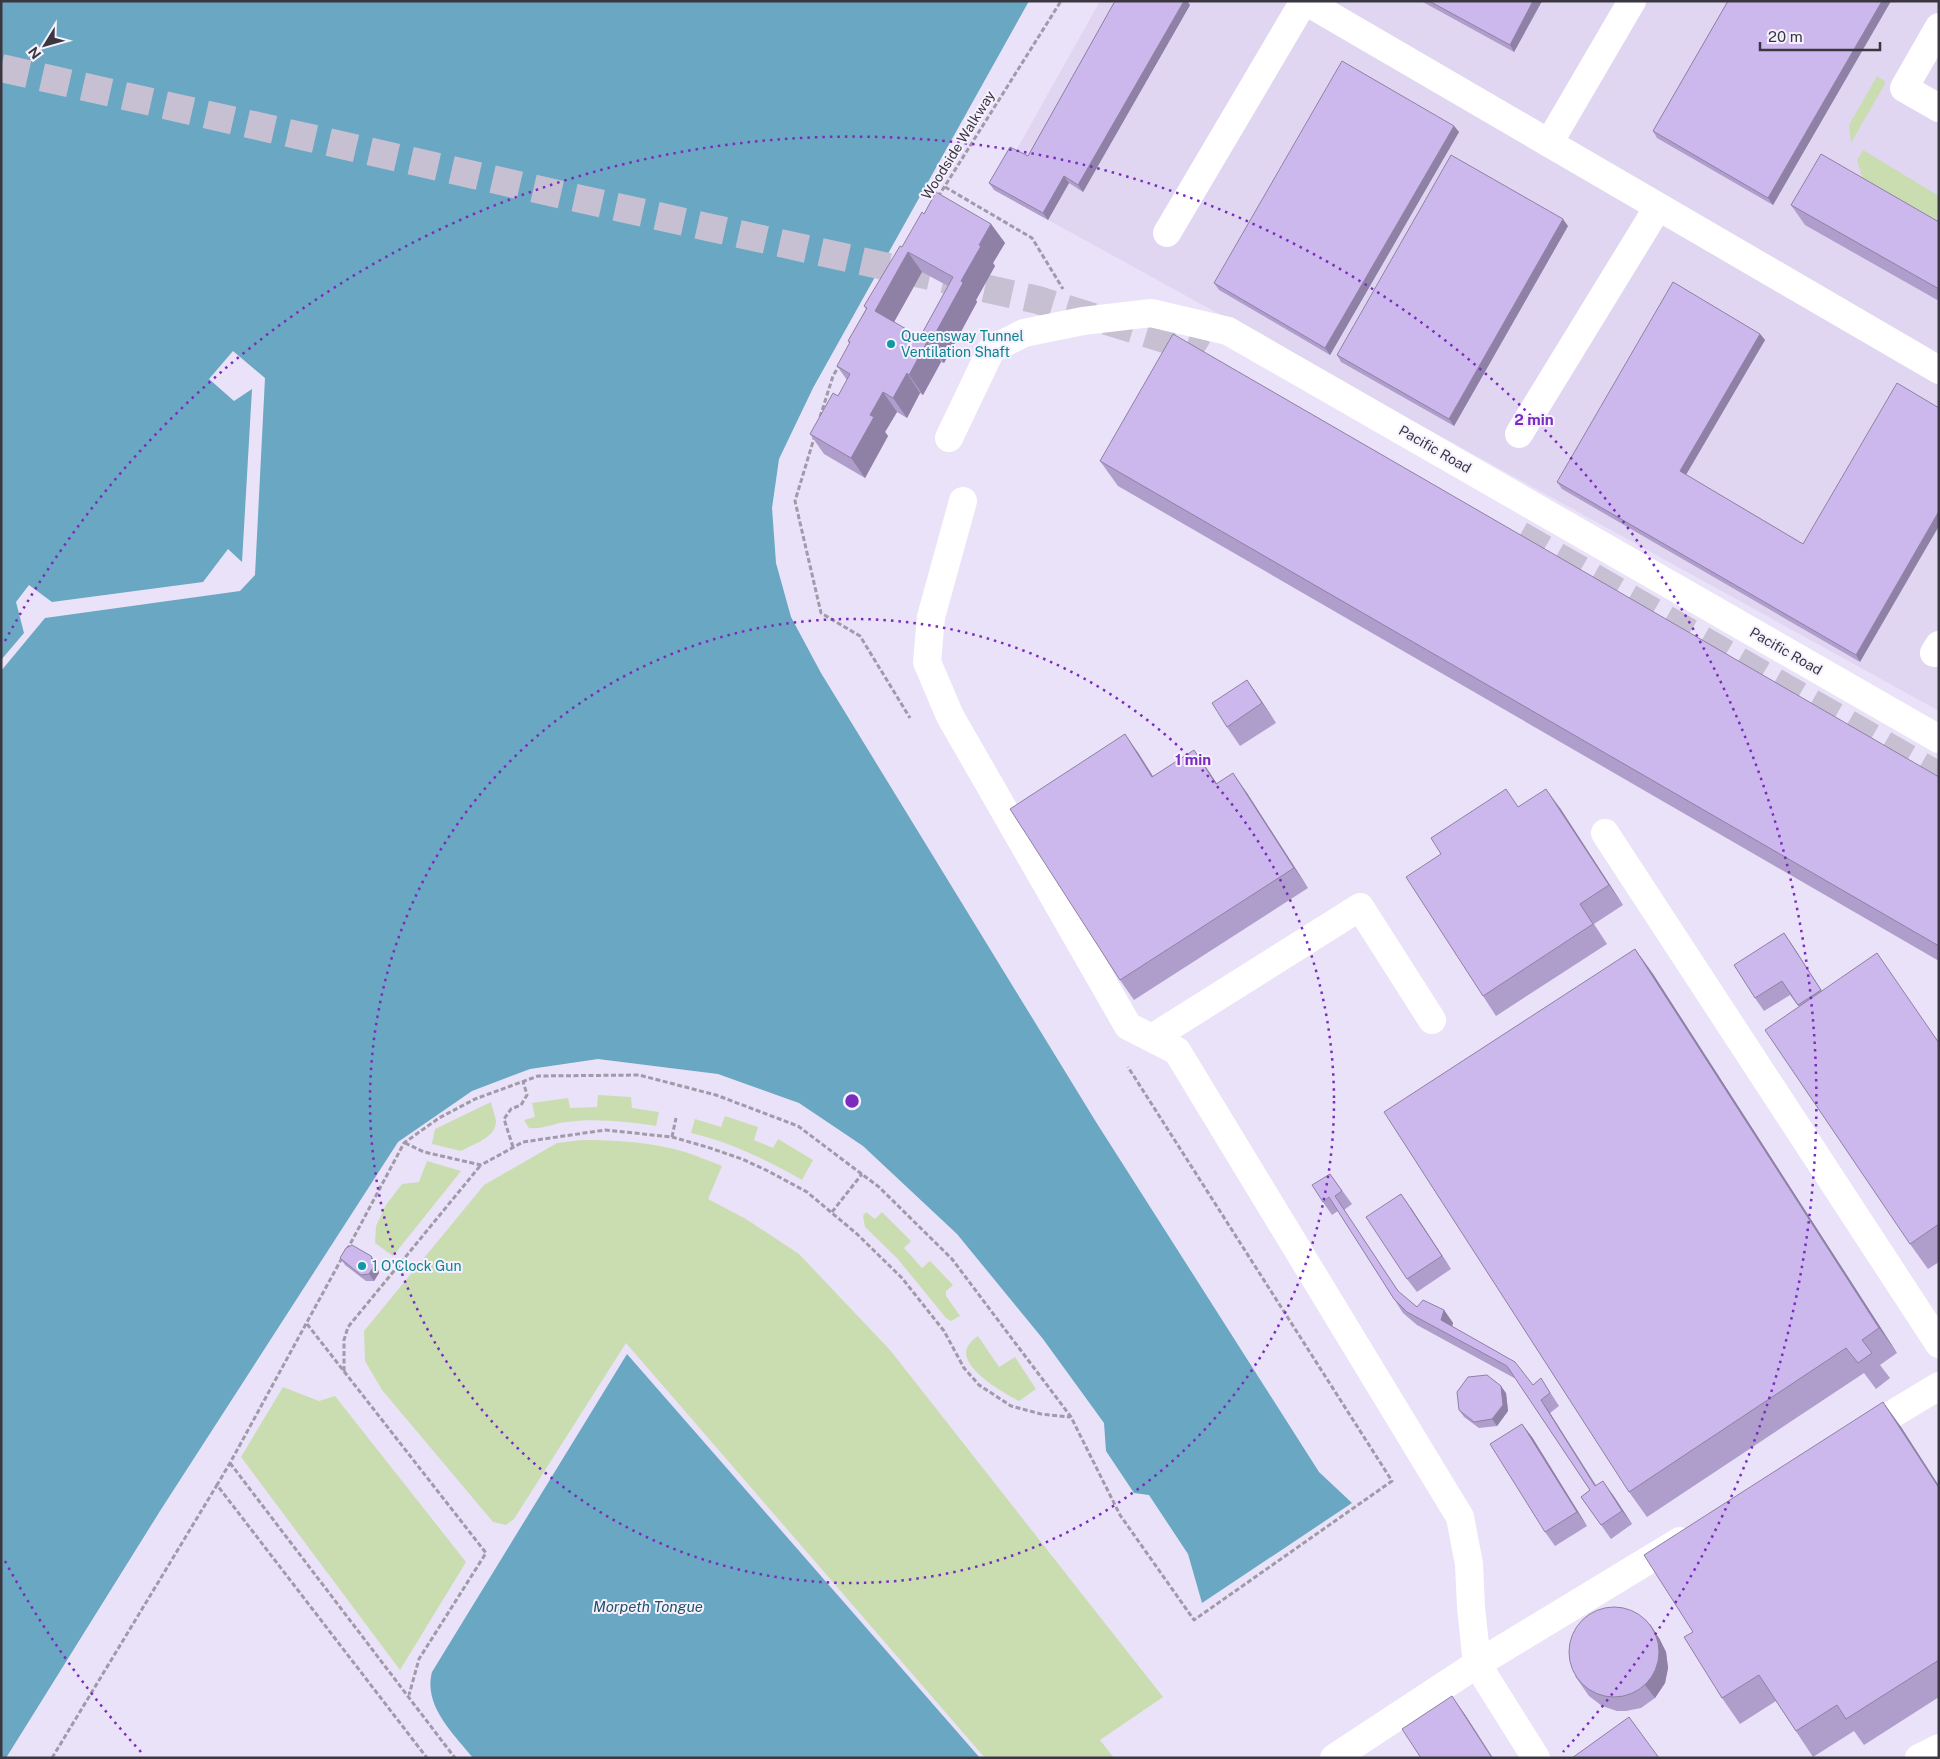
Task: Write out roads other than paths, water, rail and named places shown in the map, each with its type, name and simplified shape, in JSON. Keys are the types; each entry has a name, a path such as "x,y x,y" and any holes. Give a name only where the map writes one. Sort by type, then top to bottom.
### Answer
{"street":[{"path":"1167,233 1305,1 1939,370"},
{"path":"1548,143 1632,1"},
{"path":"1939,27 1904,88 1939,108"},
{"path":"1519,434 1658,206"},
{"name":"Pacific Road","path":"949,438 991,350 1024,333 1083,321 1151,313 1228,331 1939,739"},
{"path":"963,501 931,617 927,662 950,716 1128,1026 1177,1050 1460,1517 1469,1564 1476,1664 1536,1758"},
{"path":"1605,833 1939,1344"},
{"path":"1152,1038 1360,907 1432,1020"},
{"path":"1836,1448 1939,1386"},
{"path":"1334,1758 1476,1664 1699,1530"},
{"path":"1919,1758 1939,1748"}],"water":[{"path":"1,1 1029,1 813,388 779,459 772,508 776,563 791,617 821,673 1096,1122 1319,1472 1352,1503 1202,1603 1188,1554 1149,1495 1134,1493 1106,1451 1104,1423 1043,1339 957,1234 863,1146 799,1103 718,1074 598,1059 530,1069 472,1091 398,1142 160,1511 6,1758 1,1758"},
{"name":"Morpeth Tongue","path":"627,1354 980,1758 473,1758 449,1729 436,1708 430,1684 432,1672"}],"tunnel":[{"path":"1,68 1038,300 1191,347 1203,354"},
{"path":"1520,535 1939,776"}],"place":[{"name":"Queensway Tunnel Ventilation Shaft","path":"891,344"},
{"name":"1 O'Clock Gun","path":"362,1266"}]}
